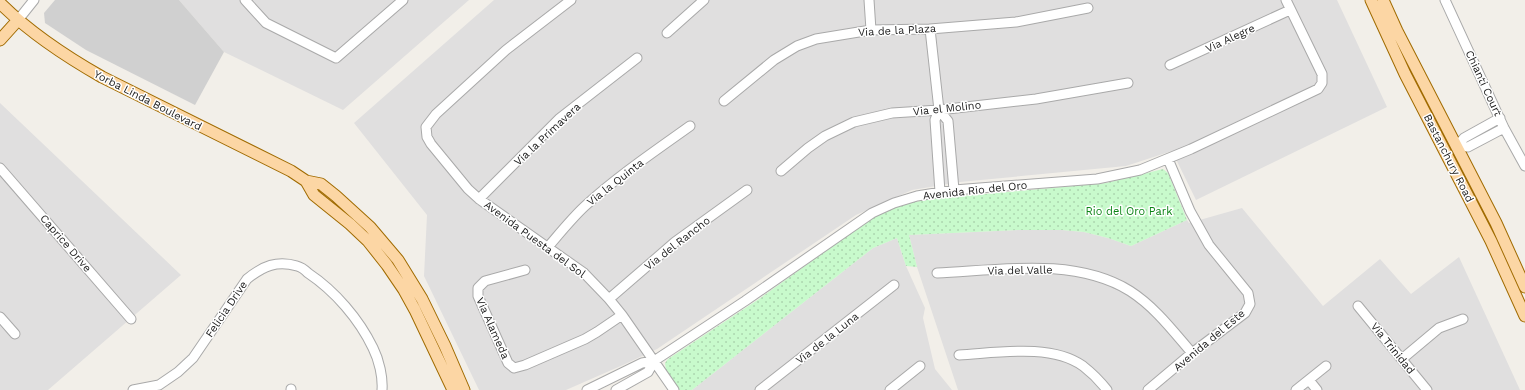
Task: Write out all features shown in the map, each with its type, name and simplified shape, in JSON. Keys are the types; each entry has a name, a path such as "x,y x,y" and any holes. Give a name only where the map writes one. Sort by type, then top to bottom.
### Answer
{"main road":[{"name":"Bastanchury Road","path":"1371,0 1405,74 1491,241 1525,316"},
{"name":"Bastanchury Road","path":"1383,0 1397,32 1496,223 1525,287"},
{"name":"Yorba Linda Boulevard","path":"0,3 18,20 72,60 102,77 287,169 306,181 321,184 336,196 372,238 398,260 422,299 464,390"},
{"path":"0,40 18,20"},
{"path":"1446,152 1457,146"},
{"name":"Yorba Linda Boulevard","path":"372,238 387,265 404,290 424,328 453,390"}],"street":[{"path":"18,20 34,0"},
{"path":"245,0 266,24 336,58 403,0"},
{"name":"Avenida Puesta del Sol","path":"572,0 506,50 436,114 426,128 427,138 459,179 479,198 584,273 622,314 674,390"},
{"path":"667,33 704,0"},
{"path":"869,0 871,30"},
{"path":"1286,0 1290,10"},
{"name":"Chianti Court","path":"1445,0 1504,128 1525,166"},
{"name":"Via de la Plaza","path":"724,101 774,60 797,46 816,39 871,30 930,29 1016,22 1088,8"},
{"name":"Via Alegre","path":"1170,65 1290,10"},
{"name":"Avenida Rio del Oro","path":"587,390 642,363 654,361 745,301 872,213 894,203 917,196 954,190 1097,179 1140,170 1168,159 1311,93 1318,89 1322,83 1322,74 1290,10"},
{"path":"930,29 939,110 935,120 940,192"},
{"name":"Via la Primavera","path":"479,198 560,118 637,58"},
{"name":"Via el Molino","path":"781,171 825,136 854,122 892,113 939,110 1036,99 1128,83"},
{"path":"939,110 948,120 954,190"},
{"path":"1457,146 1464,138 1500,118"},
{"name":"Via la Quinta","path":"548,247 589,202 609,185 690,126"},
{"path":"1457,146 1468,147 1504,128"},
{"name":"Avenida del Este","path":"1148,390 1192,353 1244,313 1250,304 1248,293 1209,245 1194,218 1168,159"},
{"name":"Caprice Drive","path":"0,168 131,319"},
{"name":"Via del Rancho","path":"609,299 675,242 747,190"},
{"name":"Felicia Drive","path":"133,390 159,385 178,372 193,358 247,279 259,269 278,263 298,266 319,280 344,305 360,326 374,349 383,380 382,390"},
{"name":"Via del Valle","path":"937,273 1045,268 1076,271 1101,277 1130,292 1160,316 1192,353"},
{"name":"Via Alameda","path":"525,270 485,281 478,288 478,296 505,356 514,368 525,365 585,339 622,314"},
{"name":"Via de la Luna","path":"760,390 894,285"},
{"name":"Via Trinidad","path":"1358,306 1427,390"},
{"path":"0,317 15,334"},
{"path":"1402,358 1438,328 1463,319"},
{"path":"959,355 1026,351 1044,352 1060,356 1082,365 1097,378 1107,390"},
{"name":"Avenida Rio del Oro","path":"616,390 648,372 654,361"},
{"path":"890,390 920,366"},
{"path":"1296,390 1326,366"},
{"path":"1309,380 1317,390"}],"shaded area":[{"path":"55,0 179,0 224,52 195,105 86,50 45,23 44,13"},
{"path":"179,0 469,0 343,110 224,52"},
{"path":"494,0 1337,0 1387,107 1196,200 1172,151 1126,166 960,182 912,190 856,215 657,349 623,365 566,390 479,390 424,276 427,215 354,123"},
{"path":"0,103 181,275 48,390 0,390"},
{"path":"1242,208 1323,306 1380,259 1411,294 1459,257 1520,390 958,390 917,267 909,235 1018,230 1062,230 1084,232 1131,246 1187,220 1189,223"},
{"path":"897,238 906,266 925,308 923,318 935,369 952,390 692,390 873,248"}],"green space":[{"name":"Rio del Oro Park","path":"1163,169 1168,173 1187,220 1131,246 1084,232 1062,230 1018,230 909,235 917,267 906,266 897,238 873,248 692,390 679,390 666,370 665,363 668,359 759,299 869,220 891,209 914,202 940,198 1106,183"}]}
